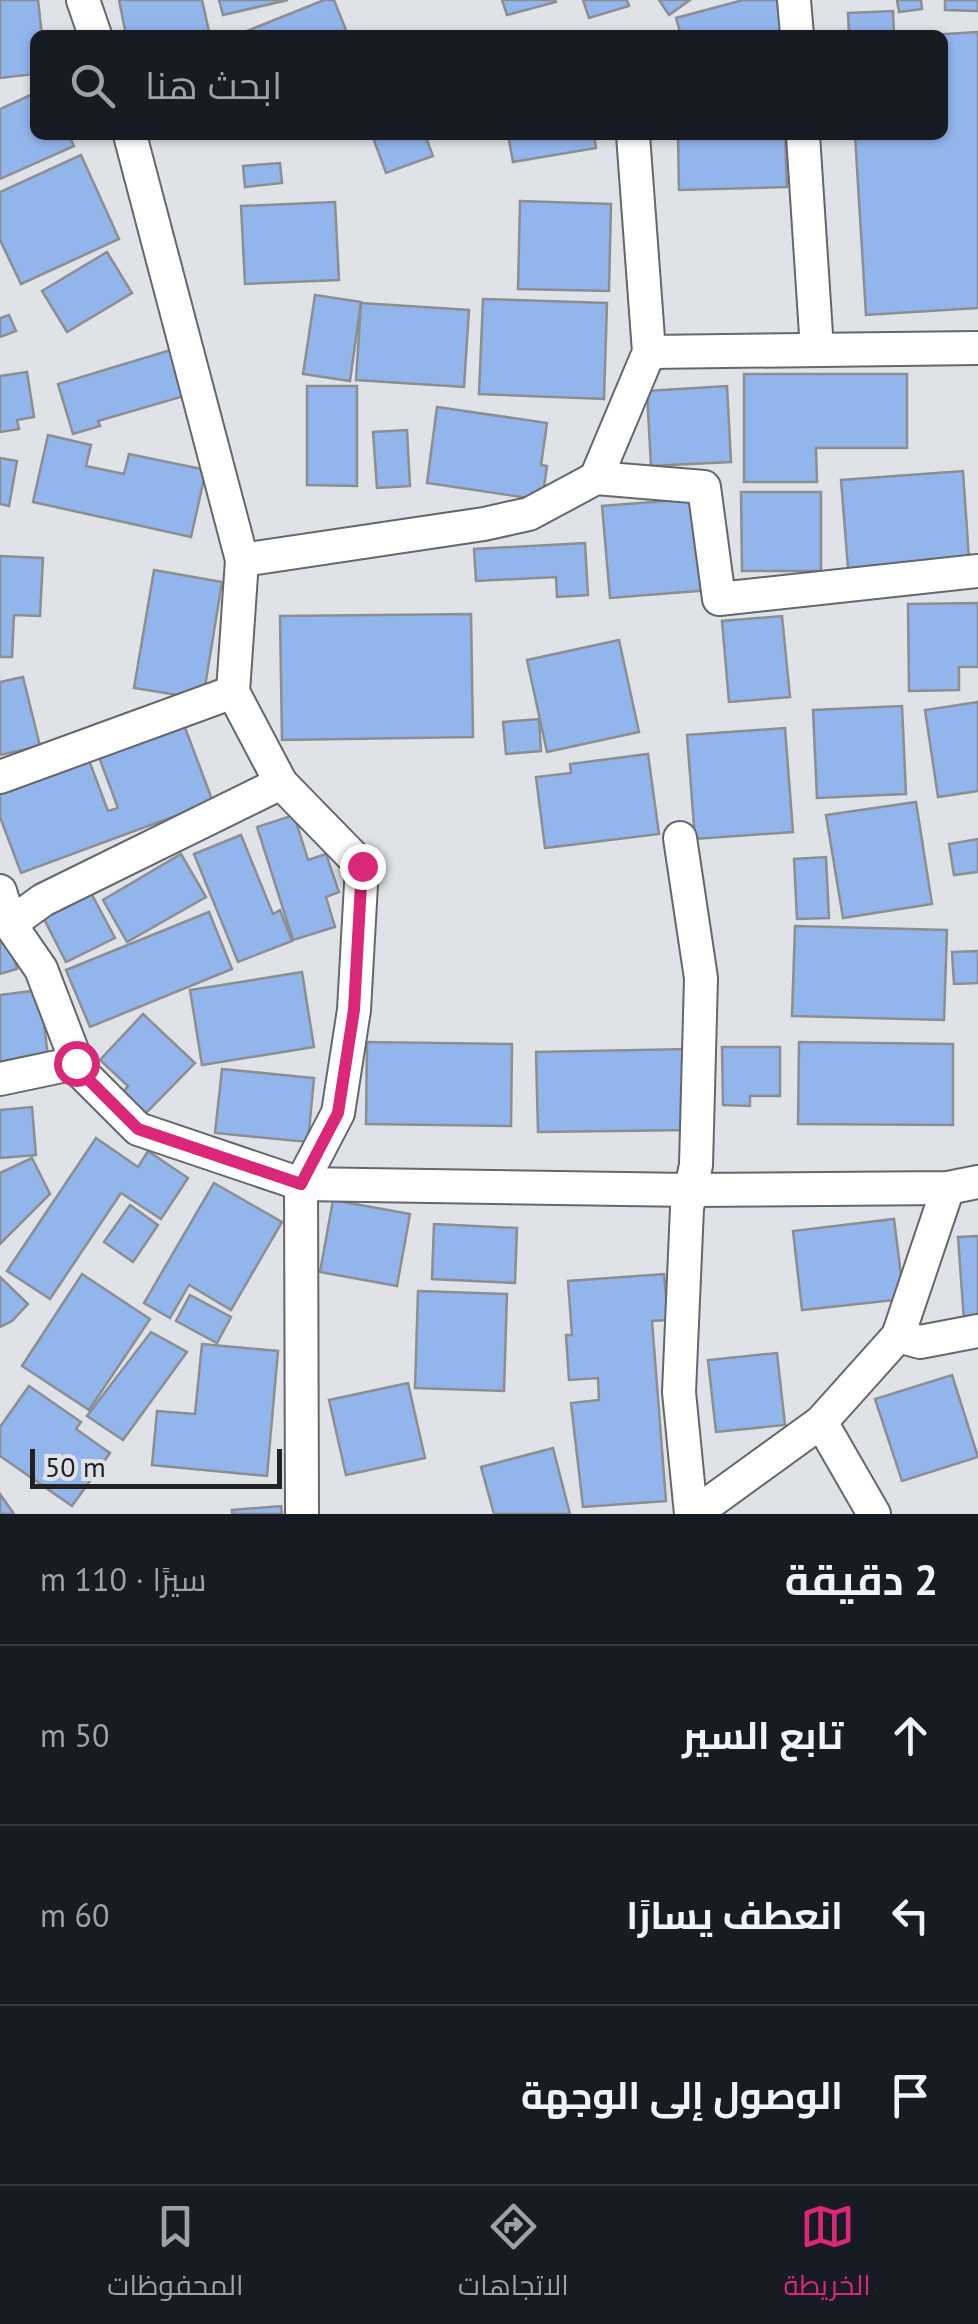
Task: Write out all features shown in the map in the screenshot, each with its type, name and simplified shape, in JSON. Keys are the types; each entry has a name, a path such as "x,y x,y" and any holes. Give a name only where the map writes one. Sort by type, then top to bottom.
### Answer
{"street":[{"path":"83,0 94,30"},
{"path":"794,0 796,30"},
{"path":"131,140 242,560 233,692 281,783 362,866 354,1010 338,1113 301,1184 302,1514"},
{"path":"596,478 649,352 633,140"},
{"path":"803,140 817,350"},
{"path":"649,352 978,348"},
{"path":"242,560 514,518 596,478 704,486 720,600 978,571"},
{"path":"0,777 233,692"},
{"path":"10,924 43,900 281,783"},
{"path":"0,891 10,924 41,968 80,1071 138,1129 301,1184 690,1190 963,1185 898,1336 821,1422 692,1514 678,1392 686,1208 690,1190 696,1164 701,978 680,838"},
{"path":"0,1079 76,1063"},
{"path":"898,1336 920,1342 978,1331"},
{"path":"821,1422 874,1514"}],"building":[{"path":"0,0 38,0 41,30 30,30 30,75 0,78"},
{"path":"119,0 202,0 209,30 125,30"},
{"path":"219,0 288,0 223,15"},
{"path":"324,0 334,0 346,30 249,30"},
{"path":"502,0 555,0 556,2 507,15"},
{"path":"583,0 627,0 629,6 589,18"},
{"path":"659,0 690,0 669,15"},
{"path":"743,0 779,0 788,30 680,30 676,18"},
{"path":"897,0 921,0 922,9 899,12"},
{"path":"945,0 978,0 978,11 945,10"},
{"path":"893,11 894,30 849,30 848,13"},
{"path":"978,32 978,308 866,315 855,140 948,140 948,34"},
{"path":"30,95 30,140 71,140 74,146 0,179 0,109"},
{"path":"374,140 427,140 433,156 386,173"},
{"path":"509,140 595,140 596,148 513,162"},
{"path":"678,140 785,140 787,187 679,190"},
{"path":"81,155 119,239 21,284 0,240 0,192"},
{"path":"280,163 282,183 245,187 243,166"},
{"path":"520,201 611,204 609,291 518,289"},
{"path":"335,202 339,280 245,284 241,206"},
{"path":"107,252 132,293 67,332 42,291"},
{"path":"315,295 361,302 350,381 303,374"},
{"path":"483,299 607,303 604,399 479,394"},
{"path":"361,303 469,310 464,387 356,380"},
{"path":"9,315 16,331 0,337 0,318"},
{"path":"177,348 191,394 98,421 100,426 73,434 58,384"},
{"path":"27,372 34,417 17,420 19,429 0,432 0,376"},
{"path":"744,374 907,374 907,448 816,448 817,482 744,482"},
{"path":"307,386 357,386 357,486 307,485"},
{"path":"727,386 731,462 651,466 647,391"},
{"path":"437,407 547,423 541,465 547,466 542,500 427,483"},
{"path":"407,430 410,486 377,488 373,432"},
{"path":"48,435 91,445 86,466 124,474 129,454 206,470 191,537 33,502"},
{"path":"0,458 17,461 9,506 0,504"},
{"path":"963,471 969,559 848,568 841,480"},
{"path":"741,492 821,492 821,571 742,571"},
{"path":"702,498 710,590 610,598 602,506"},
{"path":"585,543 588,595 557,597 556,577 476,581 474,549"},
{"path":"0,556 43,558 40,616 14,615 12,657 0,657"},
{"path":"154,570 222,582 203,699 134,688"},
{"path":"978,603 978,667 959,667 959,690 909,691 908,604"},
{"path":"471,614 473,737 282,740 280,616"},
{"path":"782,616 790,697 729,702 722,621"},
{"path":"619,640 639,732 547,752 527,660"},
{"path":"23,677 40,746 0,755 0,682"},
{"path":"978,702 978,791 938,797 925,710"},
{"path":"902,706 906,794 817,798 813,710"},
{"path":"181,717 213,802 21,873 0,817 0,787 87,755 108,811 118,808 96,749"},
{"path":"539,719 541,751 506,754 503,722"},
{"path":"785,728 793,832 695,839 687,735"},
{"path":"648,754 659,834 545,848 536,777 571,773 570,764"},
{"path":"916,802 932,904 843,918 826,815"},
{"path":"294,815 308,860 326,854 339,892 326,897 335,927 293,940 257,827"},
{"path":"241,835 273,914 280,910 292,941 238,962 194,854"},
{"path":"978,839 978,872 954,875 949,844"},
{"path":"181,854 206,897 127,942 103,900"},
{"path":"826,857 829,918 797,919 794,859"},
{"path":"90,891 115,938 66,962 42,915"},
{"path":"209,912 232,969 90,1027 66,970"},
{"path":"795,926 947,930 944,1020 792,1016"},
{"path":"7,929 17,969 0,974 0,931"},
{"path":"978,951 978,983 954,984 952,952"},
{"path":"302,972 314,1047 202,1065 190,990"},
{"path":"40,990 48,1057 0,1066 0,995"},
{"path":"143,1014 195,1063 146,1113 123,1092 128,1086 100,1060"},
{"path":"367,1042 512,1044 511,1126 366,1124"},
{"path":"799,1042 953,1044 953,1125 798,1124"},
{"path":"722,1047 780,1047 780,1096 750,1096 750,1106 723,1105"},
{"path":"689,1049 690,1130 538,1132 536,1052"},
{"path":"222,1069 314,1078 308,1142 215,1133"},
{"path":"32,1107 36,1155 0,1158 0,1110"},
{"path":"96,1138 138,1167 148,1151 188,1178 161,1219 121,1193 50,1299 7,1271"},
{"path":"32,1158 50,1194 0,1244 0,1173"},
{"path":"214,1183 282,1222 231,1310 189,1285 170,1318 144,1303"},
{"path":"333,1200 410,1214 397,1286 320,1272"},
{"path":"130,1205 158,1225 133,1262 104,1242"},
{"path":"894,1219 904,1299 802,1310 793,1231"},
{"path":"434,1224 517,1228 515,1283 432,1279"},
{"path":"978,1236 978,1320 964,1321 958,1237"},
{"path":"82,1274 150,1319 89,1410 22,1366"},
{"path":"664,1274 668,1320 652,1321 666,1501 583,1507 571,1403 599,1400 598,1378 569,1380 566,1335 572,1335 568,1281"},
{"path":"0,1277 28,1304 0,1327"},
{"path":"418,1291 507,1294 504,1391 415,1388"},
{"path":"190,1295 231,1317 217,1343 176,1321"},
{"path":"151,1332 187,1352 123,1440 87,1416"},
{"path":"202,1344 278,1351 267,1476 152,1465 157,1411 195,1414"},
{"path":"777,1353 785,1425 716,1432 708,1360"},
{"path":"952,1375 978,1457 902,1481 875,1399"},
{"path":"408,1383 425,1458 346,1475 329,1400"},
{"path":"29,1386 81,1422 76,1429 110,1453 72,1506 0,1456 0,1427"},
{"path":"553,1448 570,1514 494,1514 481,1467"},
{"path":"0,1494 14,1514 0,1514"},
{"path":"281,1506 282,1514 232,1514 232,1510"}],"route":[{"path":"76,1063 138,1129 301,1184 338,1113 354,1010 362,866"}]}
